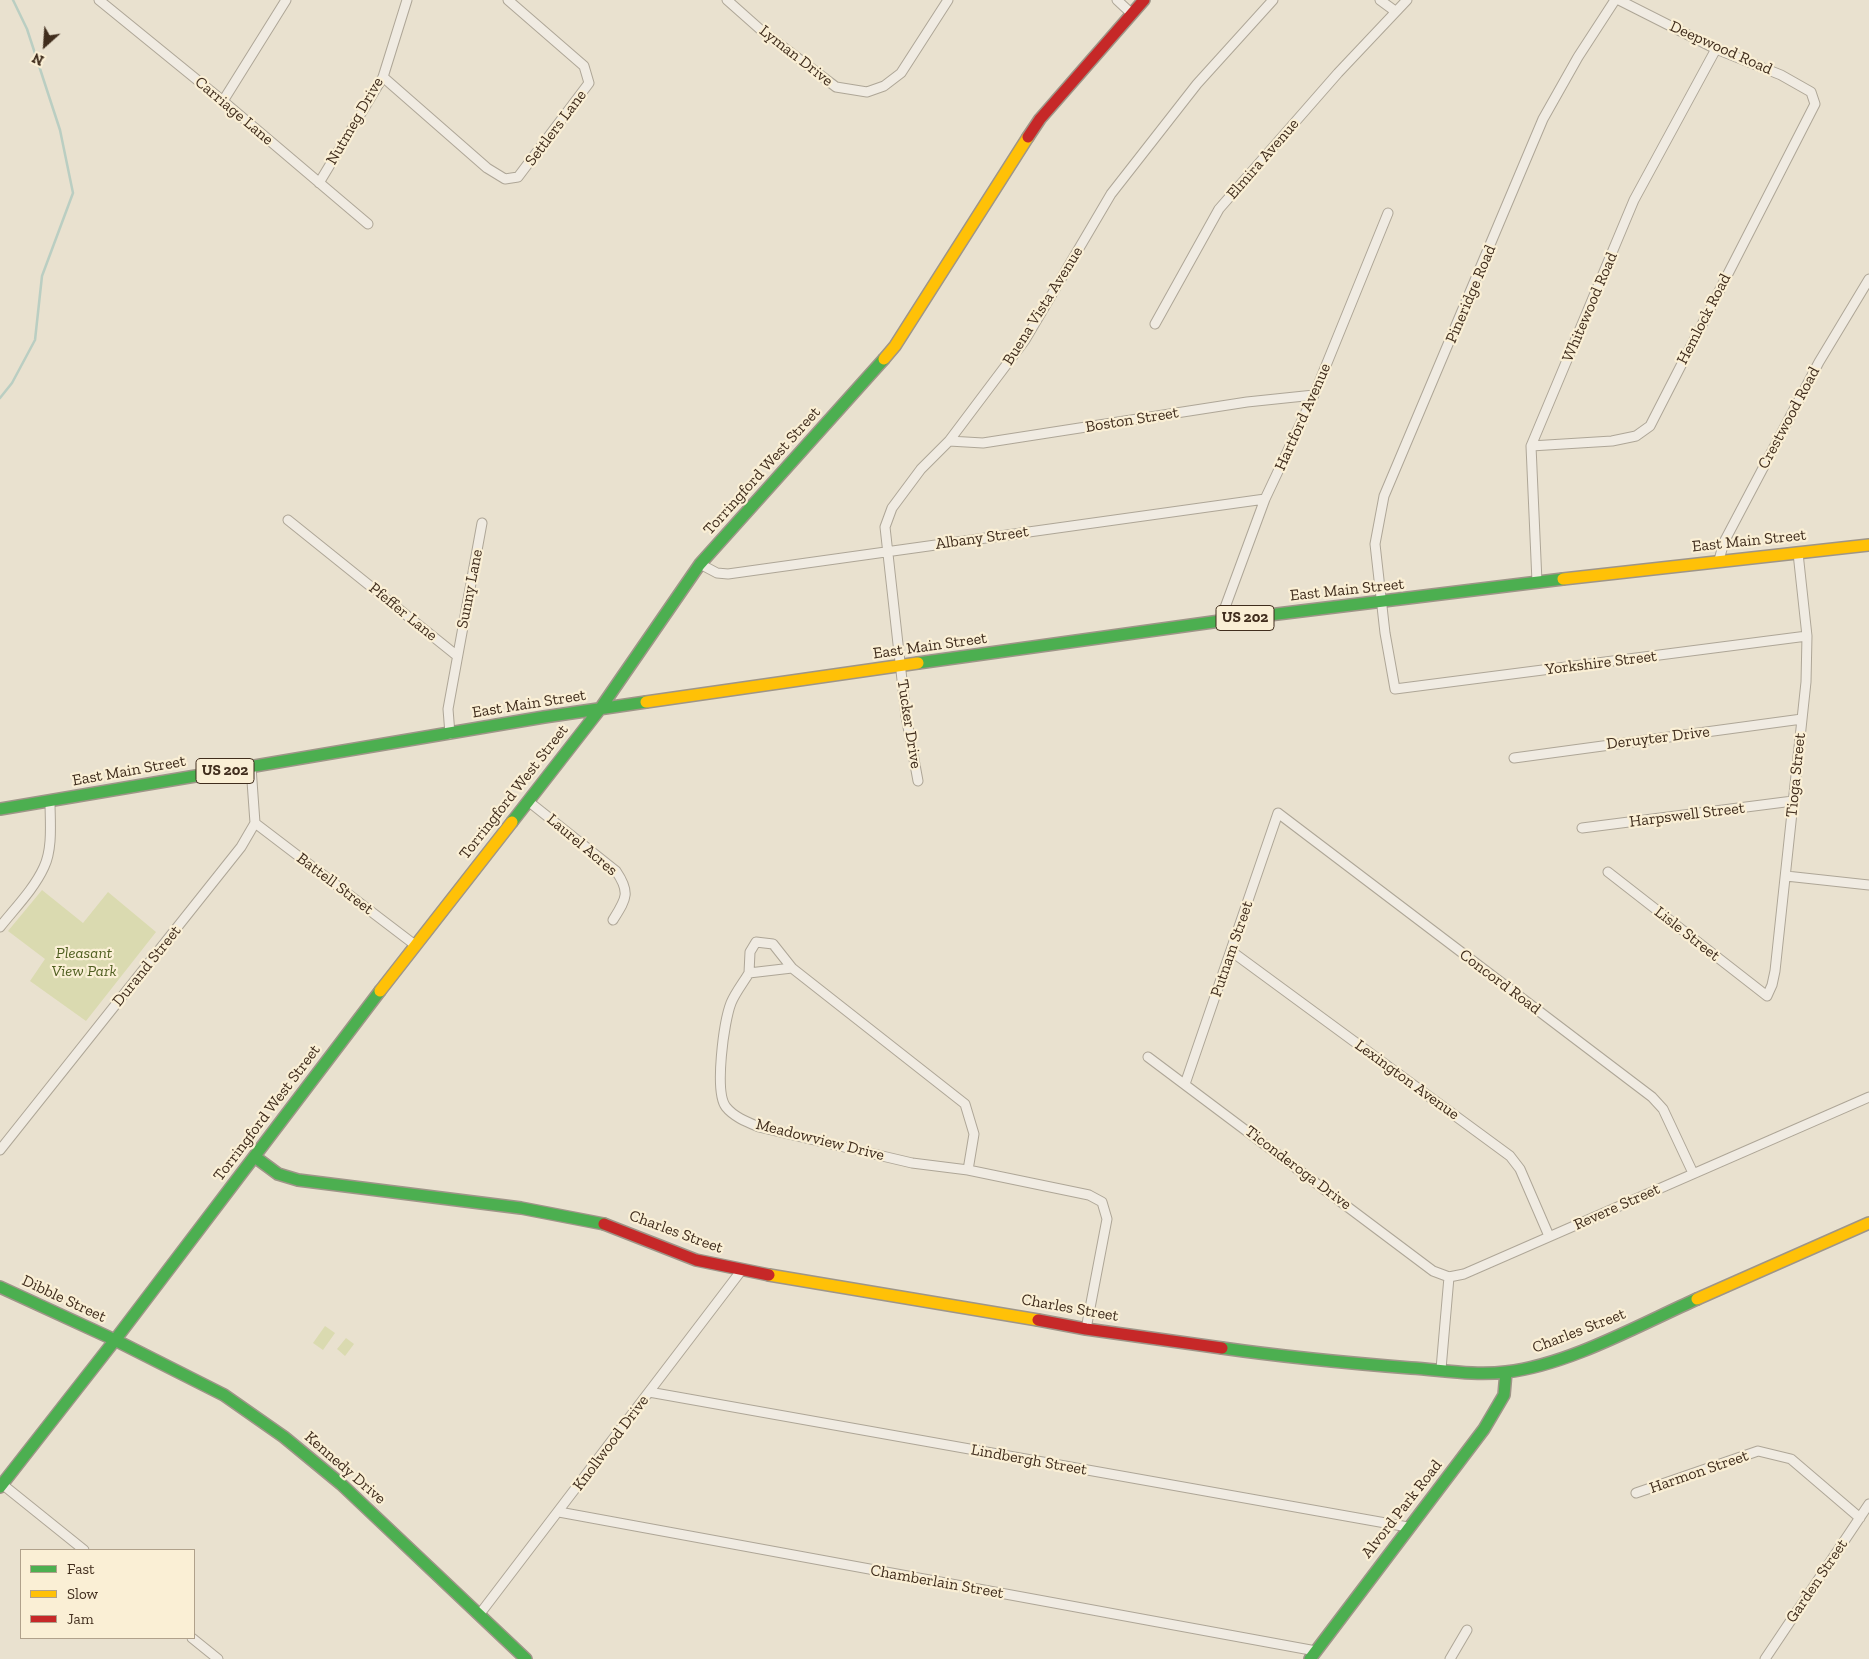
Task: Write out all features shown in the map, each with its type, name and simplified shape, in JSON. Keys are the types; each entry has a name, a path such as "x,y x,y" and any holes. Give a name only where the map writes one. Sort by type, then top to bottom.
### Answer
{"main road":[{"name":"Torringford West Street","path":"1,1486 115,1340 415,945 600,709 700,564 895,346 1040,119 1144,0"},
{"name":"East Main Street","path":"0,809 600,709 900,668 1220,621 1381,603 1719,560 1869,545"},
{"name":"Charles Street","path":"255,1157 278,1174 298,1180 521,1208 594,1221 623,1230 696,1260 741,1271 998,1312 1086,1329 1243,1351 1359,1364 1506,1372 1544,1364 1580,1351 1869,1223"},
{"name":"Dibble Street","path":"0,1287 115,1340"},
{"name":"Kennedy Drive","path":"115,1340 224,1395 284,1437 341,1484 526,1659"},
{"name":"Alvord Park Road","path":"1313,1655 1484,1429 1504,1395 1506,1372"}],"street":[{"name":"Carriage Lane","path":"99,0 223,101 368,224"},
{"path":"223,101 286,0"},
{"name":"Nutmeg Drive","path":"319,182 382,77 407,0"},
{"name":"Settlers Lane","path":"382,77 487,168 506,179 518,177 589,84 584,66 508,0"},
{"name":"Lyman Drive","path":"727,0 762,30 836,87 867,92 884,86 901,73 948,0"},
{"path":"1116,0 1132,14"},
{"name":"Buena Vista Avenue","path":"900,668 885,527 892,508 921,469 949,441 1025,340 1111,194 1197,84 1272,0"},
{"path":"1380,0 1396,11"},
{"name":"Elmira Avenue","path":"1155,324 1219,209 1338,73 1406,0"},
{"name":"Pineridge Road","path":"1381,603 1375,544 1384,496 1543,119 1578,57 1615,0"},
{"name":"Deepwood Road","path":"1619,0 1716,49 1780,75 1811,92 1815,104"},
{"name":"Whitewood Road","path":"1537,582 1531,446 1634,200 1716,49"},
{"name":"Hemlock Road","path":"1531,446 1620,439 1636,436 1650,426 1815,104"},
{"name":"Hartford Avenue","path":"1220,621 1266,499 1314,395 1388,213"},
{"name":"Crestwood Road","path":"1719,560 1724,542 1819,362 1869,279"},
{"name":"Boston Street","path":"949,441 983,443 1247,402 1314,395"},
{"name":"Albany Street","path":"700,564 717,573 728,574 1266,499"},
{"name":"Pfeffer Lane","path":"288,520 456,655"},
{"name":"Sunny Lane","path":"456,655 482,523"},
{"name":"Tioga Street","path":"1767,996 1775,971 1802,719 1807,636 1798,553"},
{"name":"Yorkshire Street","path":"1381,603 1395,689 1807,636"},
{"path":"450,734 448,709 456,655"},
{"name":"Tucker Drive","path":"900,668 918,781"},
{"name":"Deruyter Drive","path":"1514,758 1802,719"},
{"path":"251,766 255,823"},
{"path":"0,927 30,889 44,866 49,846 50,801"},
{"name":"Laurel Acres","path":"528,801 616,871 625,884 626,899 613,920"},
{"name":"Harpswell Street","path":"1582,828 1792,801"},
{"name":"Putnam Street","path":"1185,1084 1278,814"},
{"name":"Concord Road","path":"1278,814 1652,1097 1663,1108 1693,1173"},
{"name":"Battell Street","path":"255,823 415,945"},
{"name":"Durand Street","path":"0,1150 241,847 255,823"},
{"name":"Lisle Street","path":"1608,872 1767,996"},
{"path":"1786,876 1869,885"},
{"name":"Meadowview Drive","path":"968,1170 974,1134 964,1104 792,968 773,944 756,942 750,952 748,973 731,1002 723,1029 721,1088 725,1106 739,1118 759,1127 912,1163 968,1170 1089,1195 1102,1202 1107,1219 1086,1329"},
{"name":"Lexington Avenue","path":"1231,951 1510,1156 1520,1169 1549,1236"},
{"path":"748,973 792,968"},
{"name":"Ticonderoga Drive","path":"1148,1057 1433,1271 1449,1277"},
{"name":"Revere Street","path":"1449,1277 1464,1274 1869,1097"},
{"name":"Knollwood Drive","path":"479,1615 560,1512 741,1271"},
{"path":"1441,1369 1449,1277"},
{"name":"Lindbergh Street","path":"649,1392 1408,1527"},
{"name":"Harmon Street","path":"1636,1493 1758,1452 1791,1459 1860,1518"},
{"path":"1,1486 83,1549"},
{"name":"Garden Street","path":"1765,1659 1869,1504"},
{"name":"Chamberlain Street","path":"560,1512 1313,1655"},
{"path":"1450,1659 1467,1630"},
{"path":"193,1639 218,1659"}],"green space":[{"name":"Pleasant View Park","path":"42,890 83,923 108,892 156,932 86,1021 30,981 45,959 8,931"},
{"path":"325,1326 335,1333 323,1350 313,1343"},
{"path":"346,1338 354,1344 345,1356 337,1349"}],"waterway":[{"path":"0,398 12,383 35,340 42,276 73,193 60,130 27,29 13,0"}],"traffic: fast":[{"path":"512,822 600,709 700,564 884,359"},
{"path":"918,663 1220,621 1563,579"},
{"path":"0,809 544,717 646,702"},
{"path":"0,1487 115,1340 380,991"},
{"path":"255,1157 278,1174 298,1180 521,1208 604,1224"},
{"path":"0,1287 115,1340 224,1395 284,1437 341,1484 526,1659"},
{"path":"1222,1348 1316,1360 1458,1372 1506,1372 1530,1368 1578,1353 1697,1299"},
{"path":"1310,1659 1484,1429 1504,1395 1506,1372"}],"traffic: slow":[{"path":"884,359 895,346 1028,137"},
{"path":"1563,579 1869,545"},
{"path":"646,702 918,663"},
{"path":"380,991 512,822"},
{"path":"1697,1299 1869,1223"},
{"path":"769,1275 1038,1320"}],"traffic: jam":[{"path":"1028,137 1040,119 1144,0"},
{"path":"604,1224 696,1260 769,1275"},
{"path":"1038,1320 1086,1329 1222,1348"}]}
